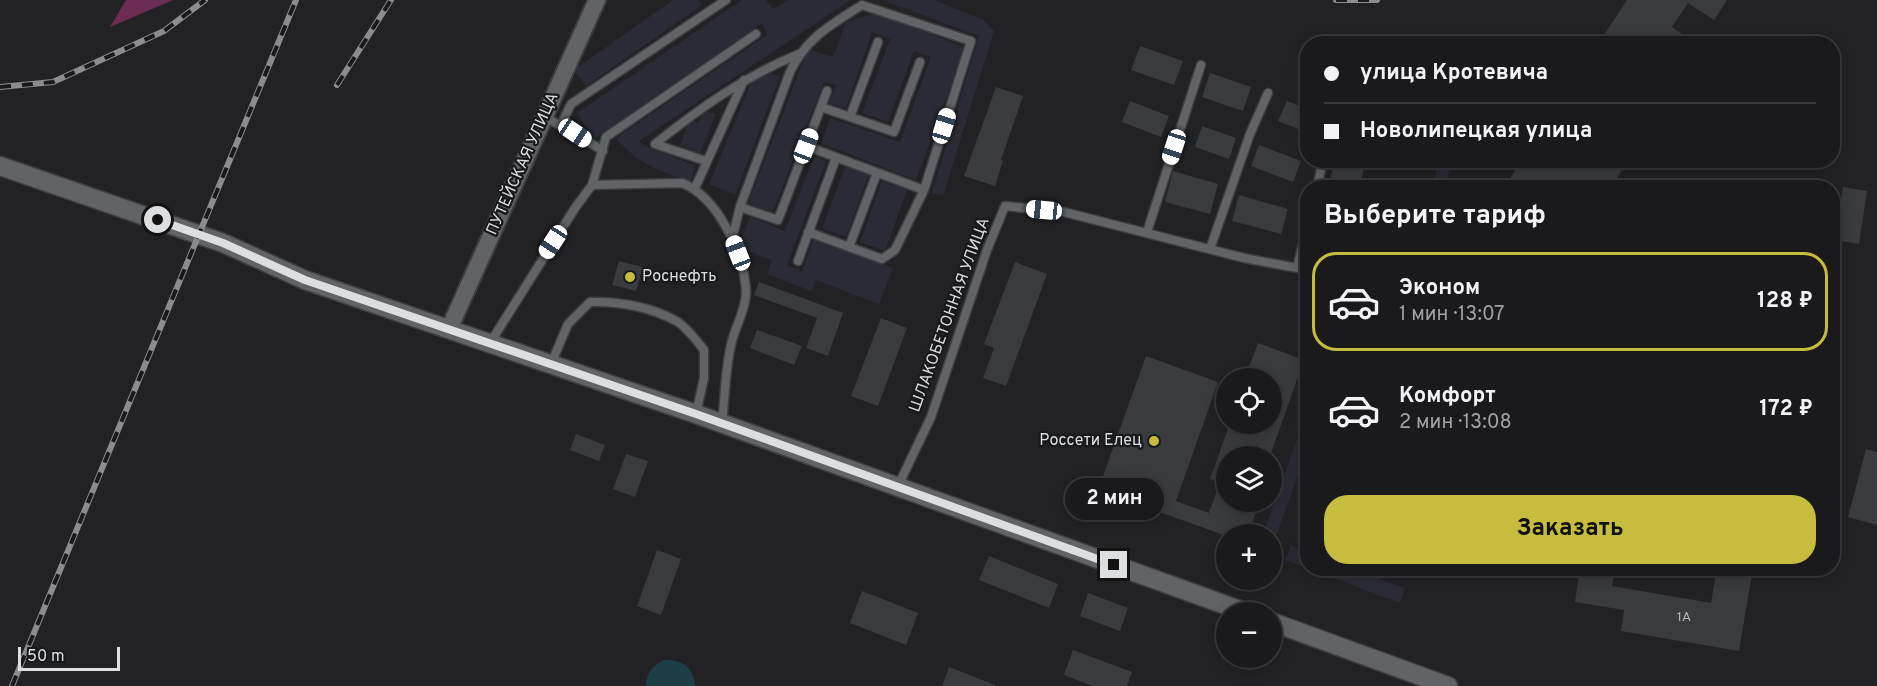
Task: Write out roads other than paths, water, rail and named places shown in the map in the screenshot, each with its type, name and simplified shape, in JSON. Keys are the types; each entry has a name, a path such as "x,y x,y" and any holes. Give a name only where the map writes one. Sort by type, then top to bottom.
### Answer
{"street":[{"name":"ПУТЕЙСКАЯ УЛИЦА","path":"448,328 597,0"},
{"path":"4,171 223,243 305,280 722,423 1217,602"},
{"path":"1282,626 1448,686"}],"lane":[{"path":"561,126 571,104 726,0"},
{"path":"706,161 655,144 700,108 744,80 799,54 819,33 862,5 971,41 924,190 895,250 882,259 808,232"},
{"path":"490,343 568,218 592,184 606,136 756,34"},
{"path":"850,117 878,42"},
{"path":"732,239 740,207 799,54"},
{"path":"821,107 894,132 920,62"},
{"path":"1147,232 1201,65"},
{"path":"695,188 744,80"},
{"path":"740,207 778,220 827,91"},
{"path":"1210,249 1250,134 1269,93"},
{"path":"544,117 603,151"},
{"path":"806,146 924,190"},
{"path":"798,261 836,158"},
{"path":"849,247 878,173"},
{"path":"592,184 682,183 695,188 714,210 732,239 743,268 746,295 730,346 722,423"},
{"name":"ШЛАКОБЕТОННАЯ УЛИЦА","path":"898,486 931,417 987,250 1005,206 1064,212 1244,258 1297,268 1300,256"},
{"path":"551,364 568,324 590,302 611,301 640,307 679,323 704,350 704,378 696,414"}],"water":[{"path":"664,660 676,661 686,666 692,674 695,686 646,686 651,670"}],"railway":[{"path":"0,87 53,82 164,31 205,0"},
{"path":"12,686 296,0"},
{"path":"337,85 391,0"},
{"path":"1336,0 1377,0"}],"place":[{"name":"Роснефть","path":"630,277"},
{"name":"Россети Елец","path":"1154,441"}]}
